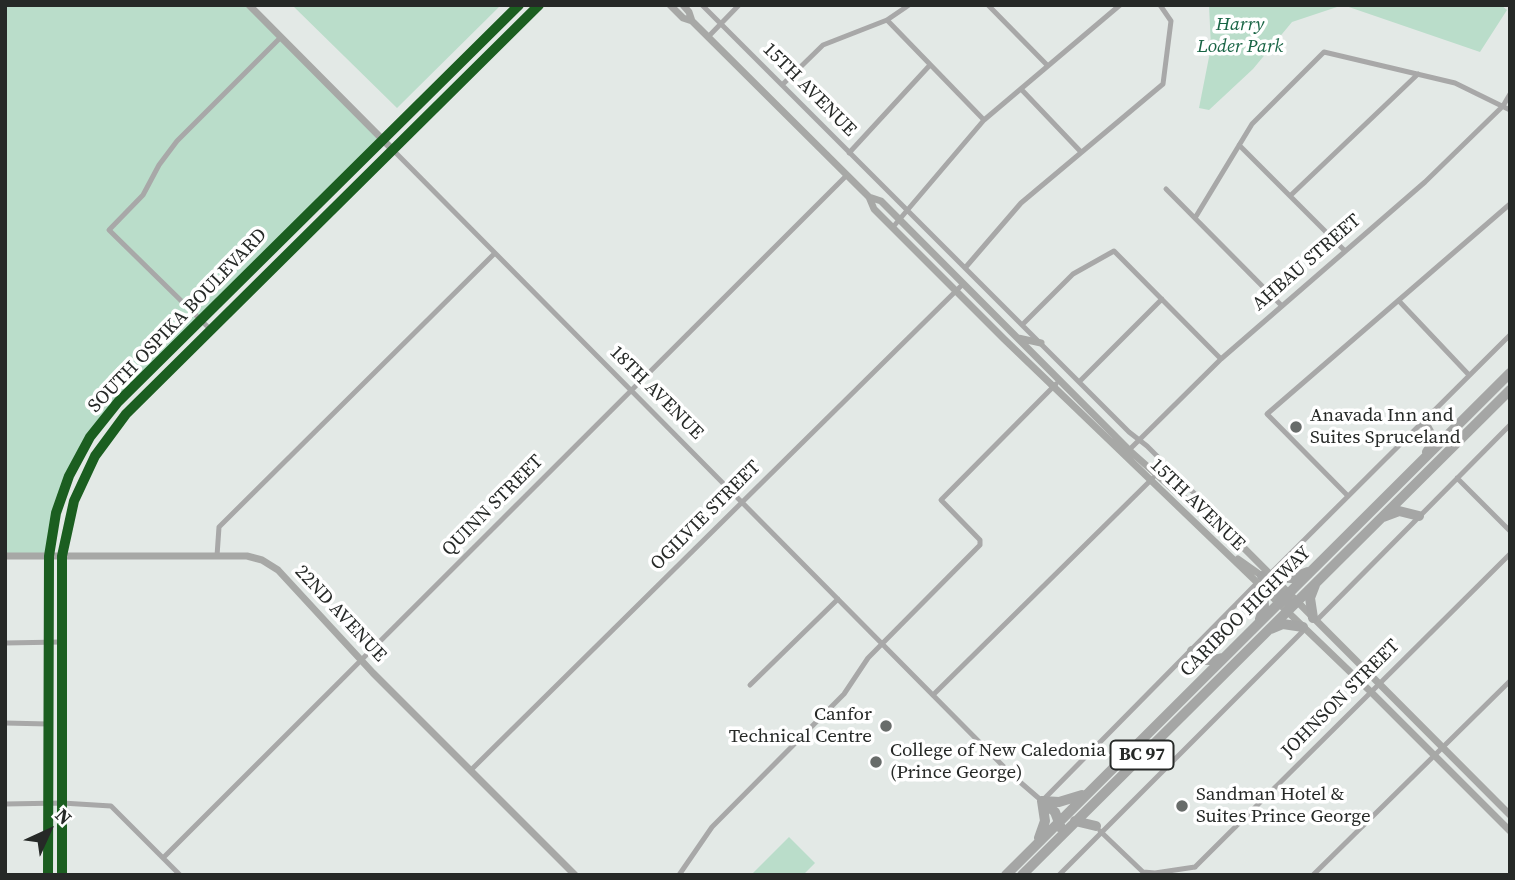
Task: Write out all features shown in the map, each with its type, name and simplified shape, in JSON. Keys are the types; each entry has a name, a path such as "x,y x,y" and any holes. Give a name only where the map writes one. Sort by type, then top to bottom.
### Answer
{"highway":[{"name":"CARIBOO HIGHWAY","path":"1022,875 1258,632 1314,568 1510,373"},
{"name":"CARIBOO HIGHWAY","path":"1286,602 1317,580 1510,390"},
{"path":"1419,463 1432,442 1423,421"},
{"path":"1379,519 1399,511 1419,516"},
{"path":"1265,580 1301,576 1314,568"},
{"path":"1265,580 1286,602"},
{"path":"1258,632 1265,607 1265,580"},
{"path":"1314,620 1310,598 1317,580"},
{"path":"1258,632 1283,624 1304,628"},
{"name":"CARIBOO HIGHWAY","path":"1006,875 1225,657 1258,632"},
{"path":"1192,651 1201,660 1225,657"},
{"path":"1200,682 1201,660"},
{"path":"1042,801 1069,800 1092,790"},
{"path":"1042,801 1055,811 1060,822 1058,838"},
{"path":"1035,846 1045,821 1042,801"},
{"path":"1090,806 1099,829"},
{"path":"1076,821 1099,829"}],"main road":[{"name":"18TH AVENUE","path":"249,5 393,150"},
{"name":"SOUTH OSPIKA BOULEVARD","path":"48,875 49,556 56,513 69,476 90,437 118,402 519,5"},
{"name":"SOUTH OSPIKA BOULEVARD","path":"62,875 62,556 74,501 95,456 126,414 539,5"},
{"name":"15TH AVENUE","path":"670,5 683,18 692,21 846,176 869,197 881,201 1059,380 1126,453"},
{"name":"15TH AVENUE","path":"683,5 692,21"},
{"name":"15TH AVENUE","path":"869,197 874,209 1053,387 1153,478 1222,550 1265,580"},
{"path":"1016,337 1041,344"},
{"name":"15TH AVENUE","path":"1153,478 1219,523 1265,580"},
{"name":"22ND AVENUE","path":"5,556 247,556 262,560 278,570 361,660 572,872"},
{"path":"1286,602 1314,620 1510,815"},
{"path":"1286,602 1304,628 1510,831"}],"street":[{"name":"15TH AVENUE","path":"702,5 1079,382 1205,504 1219,523"},
{"path":"708,37 739,5"},
{"path":"782,85 823,45 887,20 909,5"},
{"path":"988,5 1048,66"},
{"path":"1106,5 1112,11"},
{"path":"893,227 984,120 1120,5"},
{"path":"965,268 1021,203 1163,84 1171,21 1160,5"},
{"path":"887,20 984,120"},
{"path":"211,330 110,230 143,195 159,165 177,141 281,37"},
{"path":"1195,218 1252,124 1324,52 1455,83 1510,110"},
{"path":"849,153 930,65"},
{"path":"1290,196 1418,74"},
{"path":"1021,89 1082,152"},
{"name":"AHBAU STREET","path":"1126,453 1221,359 1425,182 1503,106 1510,94"},
{"path":"1239,145 1345,251"},
{"name":"18TH AVENUE","path":"393,150 933,695 1042,801"},
{"name":"QUINN STREET","path":"163,858 846,176"},
{"path":"1167,189 1282,306"},
{"path":"1348,496 1267,414 1510,204"},
{"path":"1022,325 1073,274 1114,251 1221,359"},
{"path":"218,556 219,527 495,253"},
{"name":"OGILVIE STREET","path":"471,770 963,284"},
{"path":"1079,382 1162,299"},
{"path":"1399,301 1469,375"},
{"path":"1042,801 1510,335"},
{"path":"679,875 712,827 844,694 868,658 980,545 980,540 942,498 1059,380"},
{"path":"1314,620 1510,425"},
{"path":"933,695 1153,478"},
{"path":"1457,478 1510,531"},
{"name":"JOHNSON STREET","path":"1195,867 1510,554"},
{"path":"750,685 838,599"},
{"path":"1059,875 1099,829 1304,628"},
{"path":"5,643 61,642"},
{"path":"1313,875 1510,681"},
{"path":"5,723 48,724"},
{"path":"5,804 111,806 180,875"},
{"path":"1099,829 1143,872 1156,873 1195,867 1198,875"},
{"path":"560,875 572,872"}],"green space":[{"path":"5,5 247,5 382,140 124,398 93,436 69,475 48,554 5,555"},
{"path":"292,5 501,5 397,108"},
{"name":"Harry Loder Park","path":"1209,5 1343,5 1292,22 1253,69 1209,110 1199,108 1211,47"},
{"path":"1343,5 1501,5 1507,10 1480,52"},
{"path":"789,837 815,863 803,875 751,875"}],"cycle path":[{"path":"48,875 49,556 56,513 69,476 90,437 118,402 519,5"},
{"path":"62,875 62,556 74,501 95,456 126,414 539,5"}],"place":[{"name":"Anavada Inn and Suites Spruceland","path":"1296,427"},
{"name":"Canfor Technical Centre","path":"886,726"},
{"name":"College of New Caledonia (Prince George)","path":"876,762"},
{"name":"Sandman Hotel & Suites Prince George","path":"1182,806"}]}
